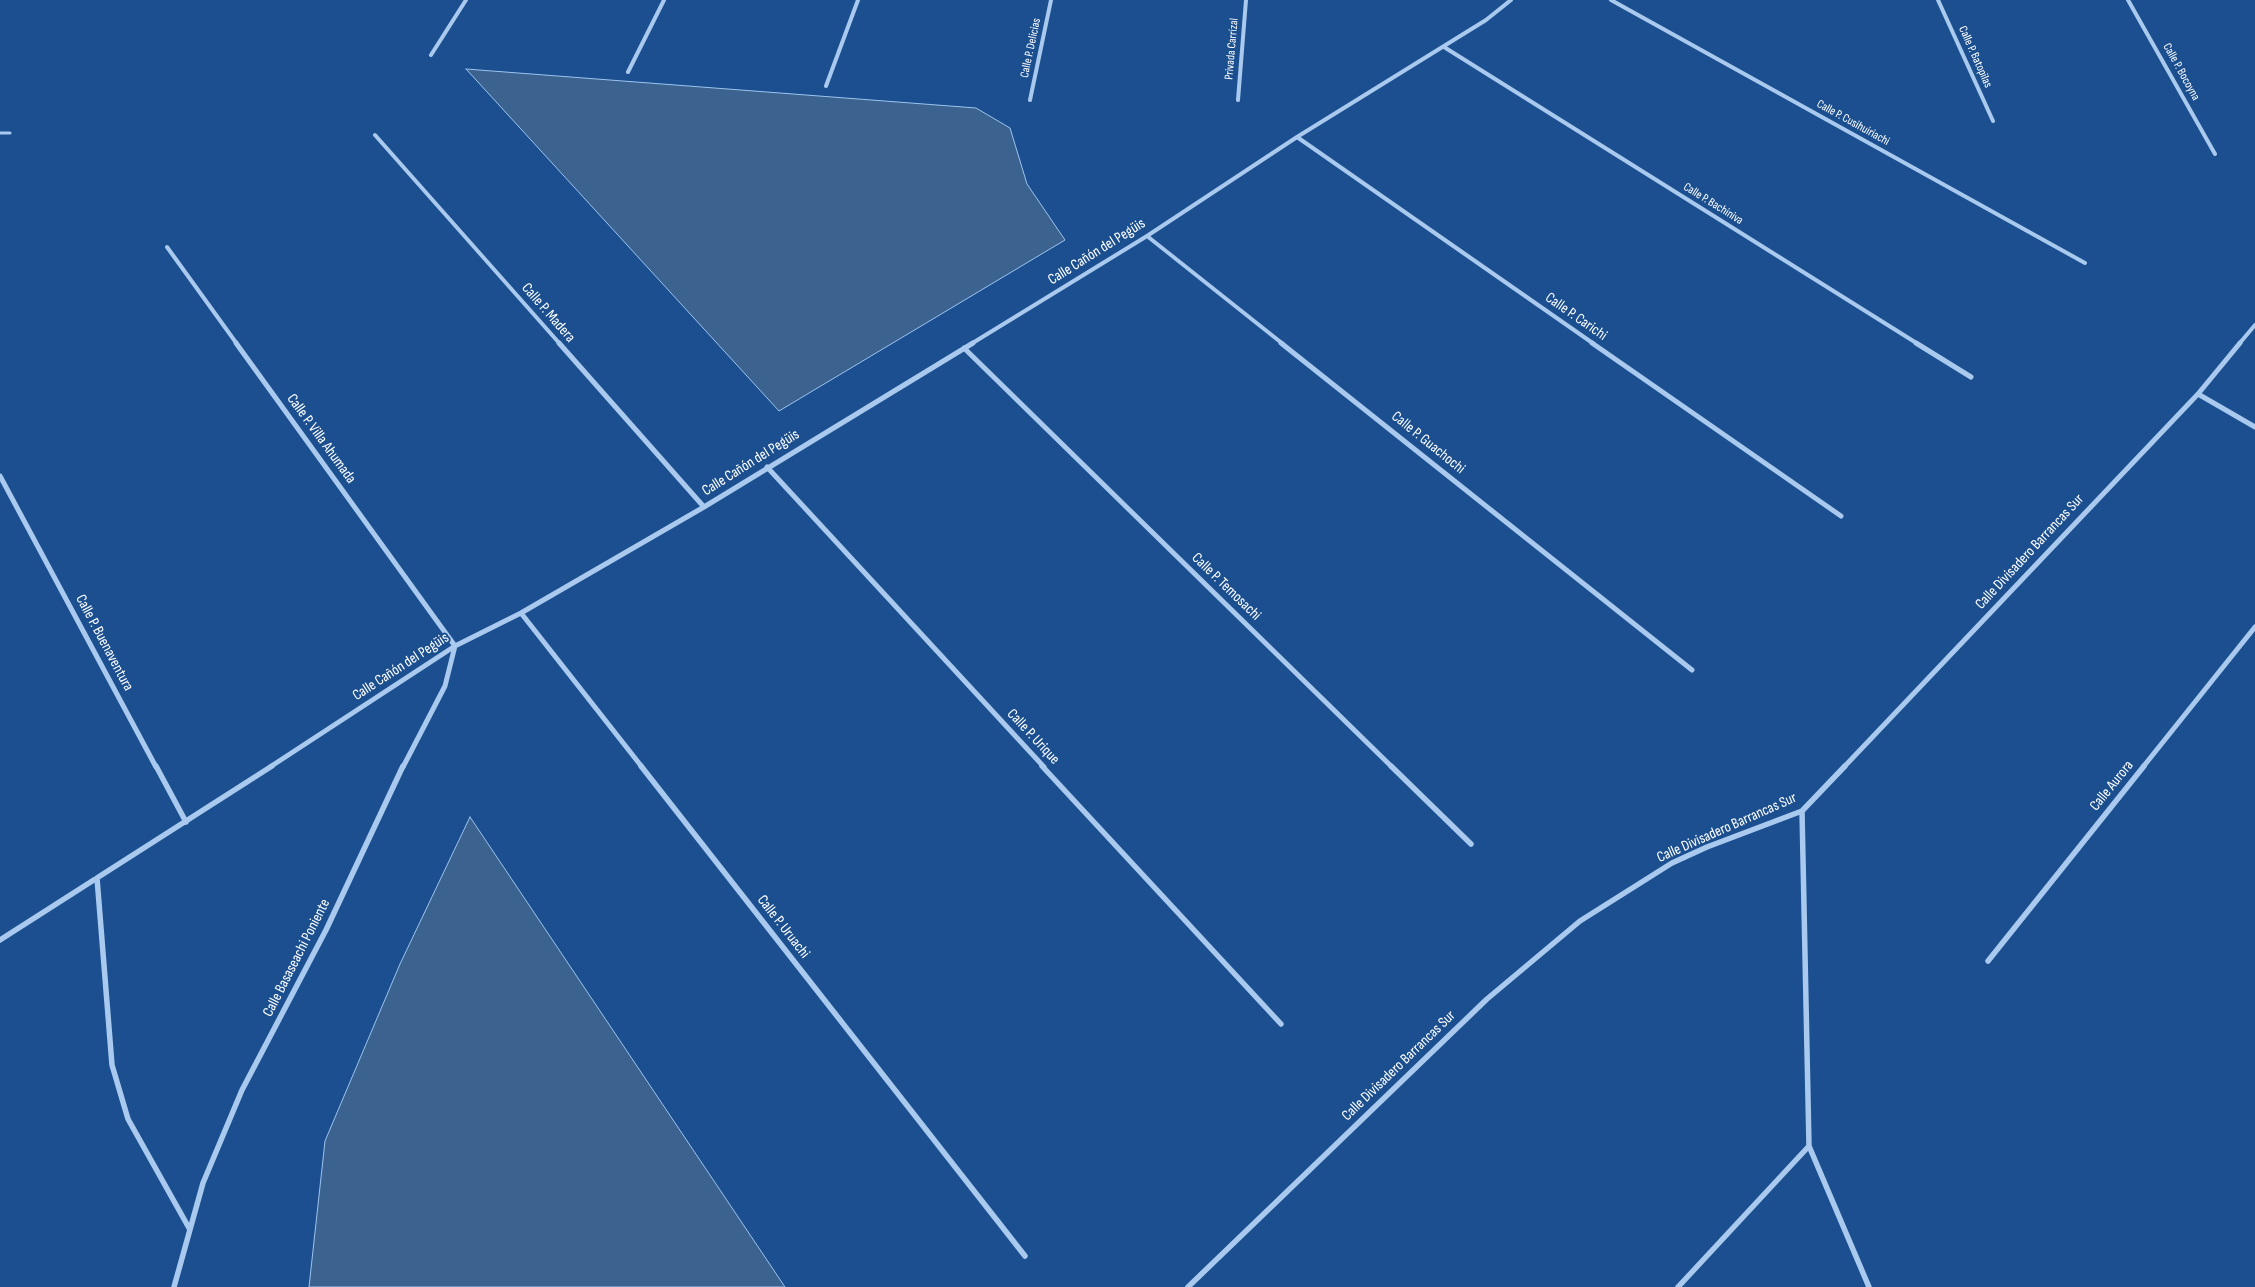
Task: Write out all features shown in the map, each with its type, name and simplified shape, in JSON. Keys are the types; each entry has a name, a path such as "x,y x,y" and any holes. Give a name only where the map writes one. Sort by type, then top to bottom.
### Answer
{"street":[{"path":"431,55 466,0"},
{"path":"628,72 664,0"},
{"path":"826,86 858,0"},
{"name":"Calle P. Delicias","path":"1030,100 1051,0"},
{"name":"Privada Carrizal","path":"1238,100 1246,0"},
{"name":"Calle Cañón del Pegüis","path":"0,940 186,822 455,646 521,613 704,506 964,348 1147,236 1297,137 1486,20 1511,0"},
{"name":"Calle P. Cusihuiriachi","path":"1611,0 2085,263"},
{"name":"Calle P. Batopilas","path":"1938,0 1993,122"},
{"name":"Calle P. Bocoyna","path":"2128,0 2216,154"},
{"name":"Calle P. Bachiniva","path":"1444,47 1971,377"},
{"name":"Calle P. Madera","path":"375,135 704,506"},
{"name":"Calle P. Carichi","path":"1297,137 1841,516"},
{"name":"Calle P. Guachochi","path":"1147,236 1692,670"},
{"name":"Calle P. Villa Ahumada","path":"167,247 455,646"},
{"name":"Calle Divisadero Barrancas Sur","path":"1188,1287 1487,999 1580,920 1672,863 1707,847 1802,811 2198,394 2255,325"},
{"name":"Calle P. Temosachi","path":"964,348 1471,844"},
{"path":"2198,394 2255,427"},
{"name":"Calle P. Urique","path":"767,467 1281,1024"},
{"name":"Calle P. Buenaventura","path":"0,476 186,822"},
{"name":"Calle P. Uruachi","path":"521,613 1025,1256"},
{"name":"Calle Aurora","path":"1988,961 2255,627"},
{"name":"Calle Basaseachi Poniente","path":"174,1287 203,1183 242,1090 326,930 398,776 445,686 455,646"},
{"path":"1802,811 1809,1146 1869,1287"},
{"path":"97,878 112,1065 128,1119 190,1228"},
{"path":"1678,1287 1809,1146"}],"lane":[{"path":"0,133 10,133"}],"water":[{"path":"466,69 976,108 1010,128 1027,184 1065,240 779,411"},
{"path":"470,817 785,1287 309,1287 325,1141 400,964"}]}
